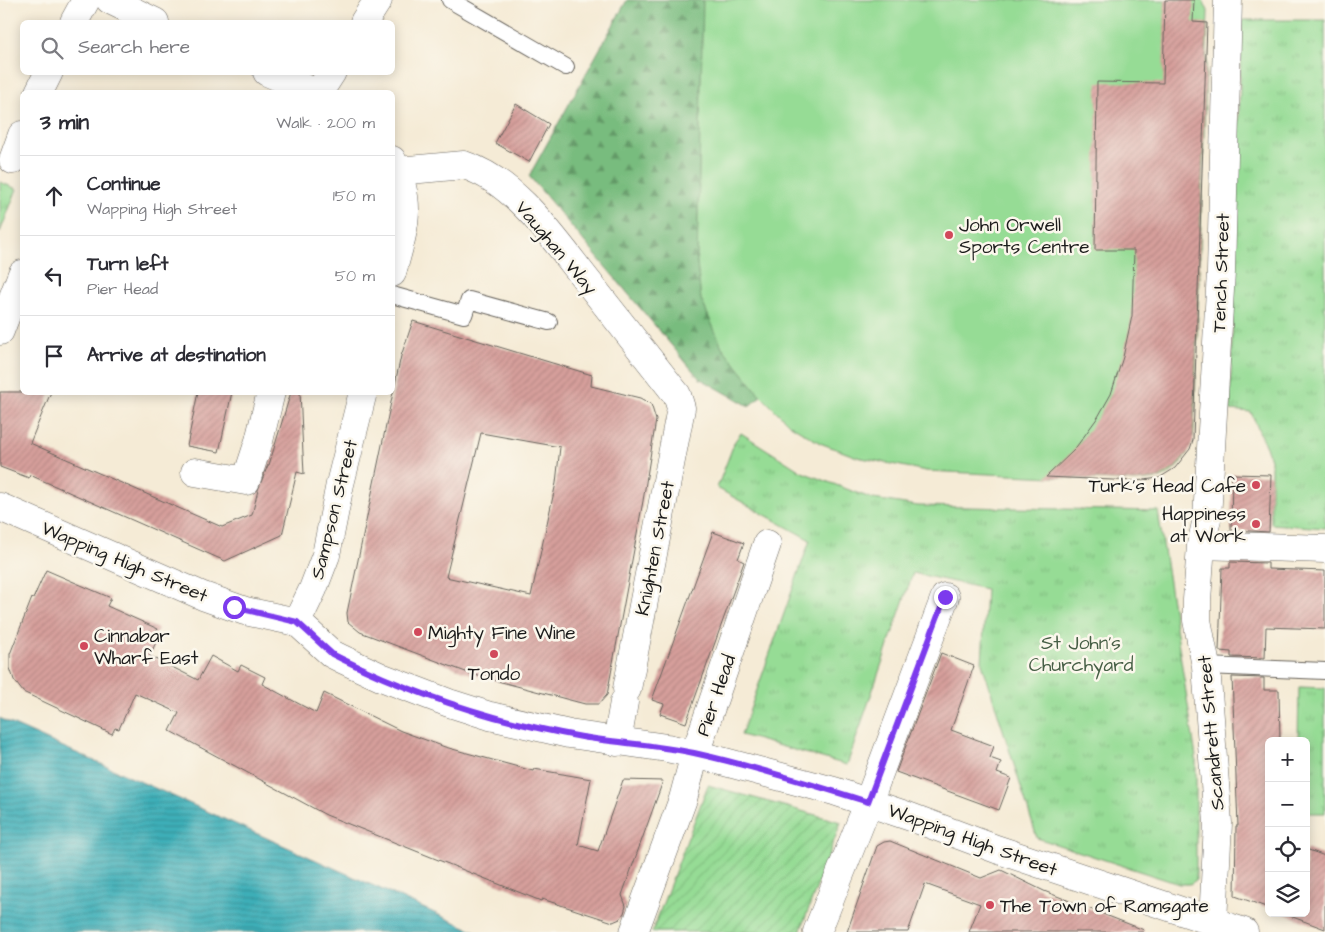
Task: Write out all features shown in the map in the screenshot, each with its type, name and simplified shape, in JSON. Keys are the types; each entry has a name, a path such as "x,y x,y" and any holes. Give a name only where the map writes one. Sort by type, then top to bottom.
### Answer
{"street":[{"path":"75,20 86,0"},
{"path":"110,0 151,20"},
{"path":"365,20 378,0"},
{"name":"Tench Street","path":"1201,544 1207,519 1221,272 1228,0"},
{"path":"40,90 48,75"},
{"path":"274,75 309,90"},
{"path":"319,90 330,75"},
{"path":"12,161 20,140"},
{"path":"395,165 405,196 406,213 395,260"},
{"name":"Vaughan Way","path":"395,165 464,165 474,168 504,186 533,213 677,395 681,408"},
{"path":"0,331 20,279"},
{"path":"195,472 246,481 259,442 270,395"},
{"name":"Sampson Street","path":"297,622 313,589 326,555 340,484 362,395"},
{"name":"Knighten Street","path":"617,742 681,408"},
{"name":"Wapping High Street","path":"0,507 203,596 245,611 297,622 332,654 412,689 490,716 560,732 667,748 752,768 868,802 996,849 1230,928"},
{"name":"Pier Head","path":"634,932 683,799 695,754 767,544"},
{"path":"1201,544 1325,548"},
{"name":"Scandrett Street","path":"1201,544 1197,620 1206,666 1218,823 1230,928"},
{"path":"818,932 945,597"}],"lane":[{"path":"450,0 566,67"},
{"path":"395,296 464,316 469,300 549,322"},
{"path":"1206,666 1325,671"}],"green space":[{"path":"627,0 703,0 697,263 701,299 722,347 761,396 749,406 699,378 529,176"},
{"name":"John Orwell Sports Centre","path":"703,0 1203,0 1208,11 1194,431 1191,445 1179,465 1160,478 1136,481 926,471 857,457 820,443 789,424 761,396 722,347 701,299 697,263"},
{"path":"1242,20 1325,20 1325,528 1271,524 1271,459 1251,412 1230,410"},
{"path":"0,182 17,189 0,232"},
{"name":"St John's Churchyard","path":"741,433 802,472 873,499 918,506 1158,511 1196,757 1196,880 1190,884 1179,884 1037,838 982,663 986,589 913,573 847,765 741,735 810,540 717,488 735,441"},
{"path":"1299,687 1325,688 1325,813 1310,813 1310,737 1298,737"},
{"path":"708,785 841,822 800,932 652,932"}],"water":[{"path":"0,718 5,721 477,932 0,932"}],"building":[{"path":"1165,0 1194,0 1193,22 1207,23 1193,440 1190,449 1175,468 1159,478 1136,481 1046,477 1074,450 1098,417 1111,394 1123,357 1132,316 1134,250 1095,250 1097,82 1163,83"},
{"path":"516,104 549,124 529,162 495,143"},
{"path":"413,321 592,375 591,386 640,398 651,404 656,420 643,501 607,695 599,704 585,704 471,674 360,632 348,622 347,613 393,395 395,395 395,384 401,356","holes":["481,433 560,447 556,483 531,596 446,577"]},
{"path":"0,392 20,392 20,395 50,395 30,443 222,527 252,515 258,490 269,465 290,395 300,395 304,474 297,472 282,535 225,561 30,475 29,478 0,467"},
{"path":"197,395 231,395 219,452 187,446"},
{"path":"1232,474 1271,475 1269,532 1231,530"},
{"path":"713,532 744,543 738,559 744,562 686,723 660,714 664,704 652,700"},
{"path":"1230,562 1268,563 1268,569 1325,571 1325,629 1266,627 1265,658 1231,657 1231,652 1219,651 1222,568 1230,568"},
{"path":"46,570 111,598 107,606 158,629 154,635 158,637 150,656 198,680 211,656 238,671 241,665 265,677 262,684 316,713 324,693 401,731 445,747 533,771 534,769 591,779 578,845 598,851 623,780 663,781 622,895 626,906 624,913 620,919 613,922 542,899 541,901 326,815 170,731 179,713 135,693 119,729 115,728 112,734 23,692 14,680 10,668 10,654 32,598"},
{"path":"941,653 974,666 951,730 994,746 990,758 1001,762 997,773 1011,778 999,810 896,772"},
{"path":"1232,677 1264,678 1264,690 1279,690 1280,737 1265,737 1265,907 1235,896 1236,826 1238,826"},
{"path":"890,841 981,878 1001,870 1044,891 1144,930 1143,932 969,932 980,904 925,884 908,932 847,932 877,846"},
{"path":"1310,850 1325,856 1325,929 1293,917 1310,917"}],"place":[{"name":"John Orwell Sports Centre","path":"949,235"},
{"name":"Turk's Head Cafe","path":"1256,485"},
{"name":"Happiness at Work","path":"1256,524"},
{"name":"Mighty Fine Wine","path":"418,632"},
{"name":"Cinnabar Wharf East","path":"84,646"},
{"name":"Tondo","path":"494,654"},
{"name":"The Town of Ramsgate","path":"990,905"}],"route":[{"path":"234,607 297,622 332,654 342,659 412,689 490,716 581,737 667,748 695,754 752,768 868,802 945,597"}]}
